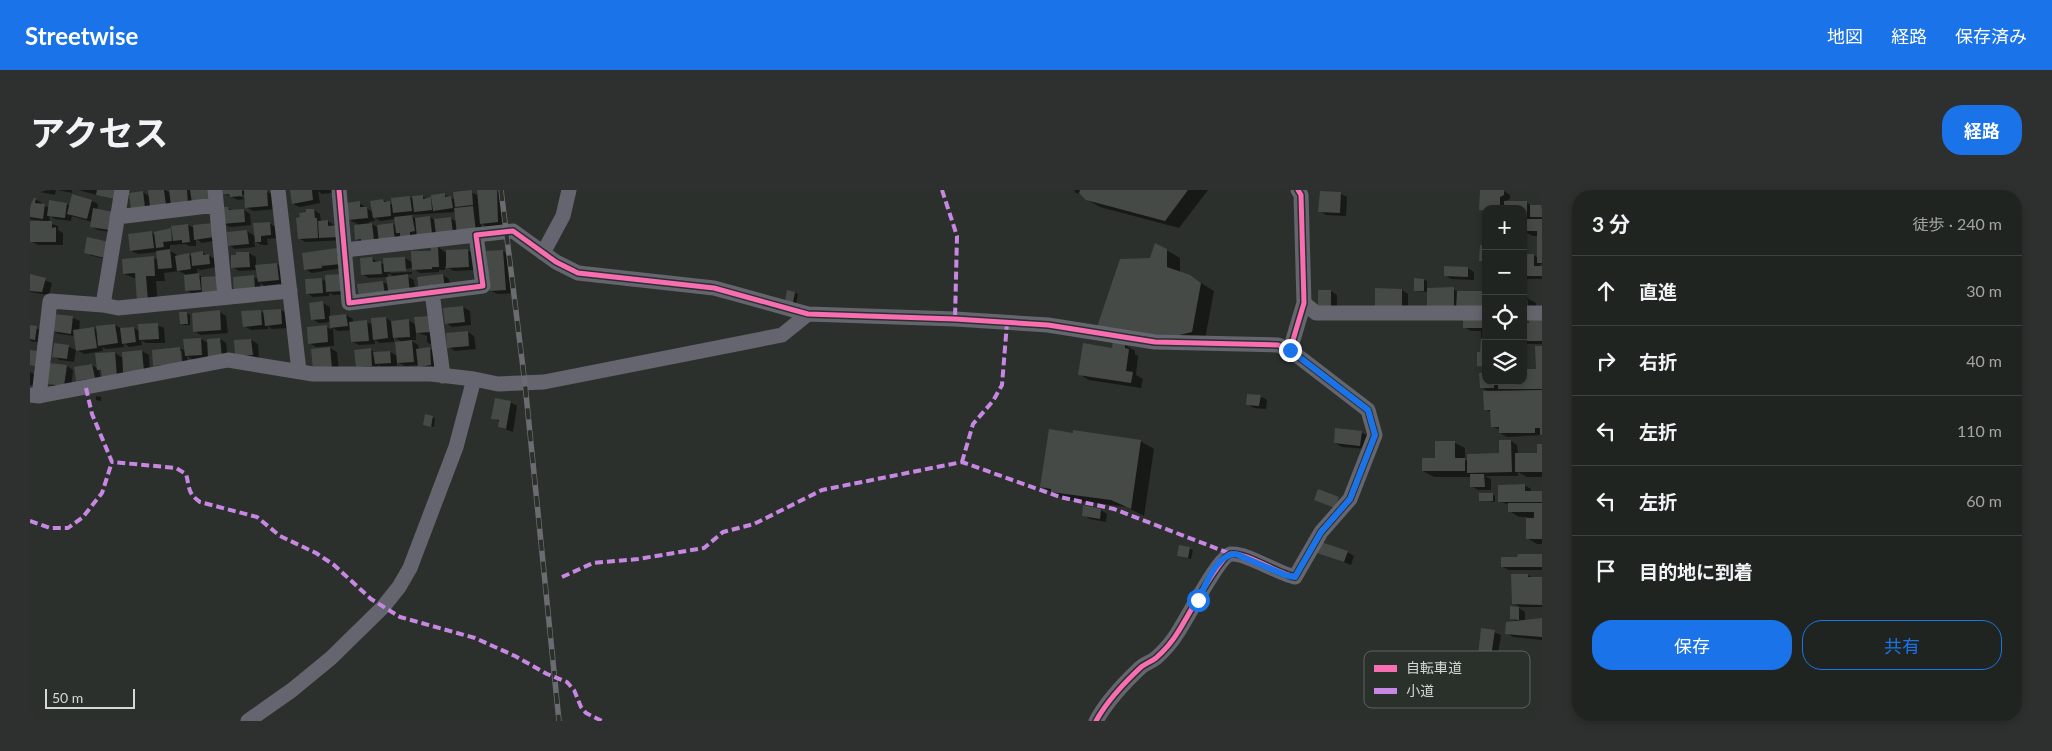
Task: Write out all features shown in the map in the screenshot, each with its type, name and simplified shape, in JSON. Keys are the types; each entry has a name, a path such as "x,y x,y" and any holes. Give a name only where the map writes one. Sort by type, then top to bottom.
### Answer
{"street":[{"path":"103,305 122,190"},
{"path":"278,190 299,370"},
{"path":"343,190 339,190 350,303 483,286 476,235"},
{"path":"543,253 563,216 569,190"},
{"path":"1290,350 1304,303 1301,195 1298,190"},
{"path":"117,217 215,198 225,296"},
{"path":"345,250 513,231 556,262 578,274 714,288 808,314 956,319 1048,326 1155,342 1278,345 1290,350 1368,410 1375,435 1350,499 1321,532 1295,577 1285,575 1236,554 1225,556 1170,646 1142,666 1122,686 1096,721"},
{"path":"290,291 118,308 50,301 34,395 228,360 299,370 313,374 443,376 498,384 544,382 782,335 808,314"},
{"path":"432,292 443,376"},
{"path":"1304,303 1316,312 1482,313"},
{"path":"1527,313 1542,313"},
{"path":"248,721 292,690 331,658 384,608 399,587 410,568 456,447 474,379"}],"building":[{"path":"97,190 116,190 114,199 96,195"},
{"path":"148,190 164,190 166,205 150,207"},
{"path":"169,190 187,190 188,204 171,206"},
{"path":"190,190 208,190 210,201 192,203"},
{"path":"222,190 242,190 242,196 230,197 229,194 223,194"},
{"path":"244,190 267,190 268,206 245,208"},
{"path":"290,190 312,190 313,200 292,204"},
{"path":"472,190 473,205 455,207 453,192"},
{"path":"477,190 497,190 498,222 480,224"},
{"path":"1080,190 1188,190 1165,221 1086,200 1079,193"},
{"path":"1480,190 1504,190 1504,195 1500,197 1500,205 1482,205 1482,211 1479,210"},
{"path":"143,191 145,207 131,209 129,193"},
{"path":"1320,191 1341,192 1340,213 1318,212"},
{"path":"445,193 445,197 451,196 453,208 433,211 431,195"},
{"path":"72,194 92,200 87,219 67,214"},
{"path":"423,195 423,199 431,197 432,210 414,212 412,196"},
{"path":"410,196 412,211 393,213 391,198"},
{"path":"30,197 36,198 35,203 45,204 43,219 30,217"},
{"path":"383,199 384,202 390,201 391,216 373,218 370,201"},
{"path":"49,200 67,203 65,218 47,216"},
{"path":"360,201 360,207 367,207 368,218 348,220 346,203"},
{"path":"1504,201 1527,201 1527,205 1504,205"},
{"path":"1530,205 1542,205 1542,217 1530,217"},
{"path":"473,206 476,232 457,234 454,208"},
{"path":"220,207 228,207 229,210 244,209 245,222 222,224"},
{"path":"93,208 113,212 110,230 90,227"},
{"path":"306,209 314,209 315,218 317,218 318,238 298,239 296,218 300,217 299,213 306,212"},
{"path":"412,215 415,231 410,232 410,236 400,237 400,233 396,233 394,217"},
{"path":"430,216 432,233 417,238 415,218"},
{"path":"451,217 453,233 436,235 434,219"},
{"path":"1527,219 1542,219 1542,263 1537,263 1537,231 1527,231"},
{"path":"328,220 328,226 338,225 338,237 319,238 318,221"},
{"path":"30,221 52,221 52,228 56,227 56,242 30,242"},
{"path":"270,222 271,235 261,236 261,242 255,242 253,223"},
{"path":"213,223 214,237 194,240 193,225"},
{"path":"372,223 374,240 361,245 361,239 355,240 354,225"},
{"path":"393,223 395,241 379,243 377,225"},
{"path":"188,224 190,242 182,243 182,240 173,241 171,226"},
{"path":"171,228 172,241 163,242 164,247 156,248 154,232"},
{"path":"247,230 249,244 228,246 227,232"},
{"path":"152,231 154,248 130,251 128,234"},
{"path":"87,237 109,242 105,258 84,253"},
{"path":"1155,243 1167,249 1167,267 1190,275 1201,283 1192,332 1171,337 1096,330 1120,259 1150,258"},
{"path":"1480,245 1482,245 1482,261 1479,261"},
{"path":"431,246 438,246 439,267 412,270 411,251 431,251"},
{"path":"337,248 337,256 341,256 341,264 322,266 321,261 322,268 304,270 302,253"},
{"path":"170,249 172,268 158,269 156,251"},
{"path":"468,249 469,267 446,268 446,250"},
{"path":"503,250 506,290 490,291 486,251"},
{"path":"203,251 203,255 209,254 210,264 192,266 191,253"},
{"path":"236,252 249,252 250,267 231,268 231,255 236,255"},
{"path":"189,253 191,269 177,271 175,256"},
{"path":"1527,254 1534,254 1534,266 1542,266 1542,276 1527,276"},
{"path":"154,256 155,276 146,276 148,301 137,302 135,273 123,274 122,259"},
{"path":"372,257 373,262 381,261 382,274 361,275 360,258"},
{"path":"405,257 406,271 384,272 383,258"},
{"path":"277,263 279,280 258,282 255,265"},
{"path":"1444,266 1468,267 1468,277 1444,276"},
{"path":"199,273 201,290 185,291 184,275"},
{"path":"30,274 46,278 42,292 30,291"},
{"path":"343,274 344,291 326,292 325,275"},
{"path":"408,274 410,293 389,296 386,277"},
{"path":"443,274 445,288 419,291 417,277"},
{"path":"254,275 255,289 234,294 233,277"},
{"path":"219,276 220,294 202,295 201,277"},
{"path":"322,278 323,293 306,294 305,279"},
{"path":"1414,278 1424,279 1424,291 1414,291"},
{"path":"383,281 385,295 359,298 357,284"},
{"path":"1454,287 1454,308 1427,309 1427,288"},
{"path":"1375,288 1402,289 1402,307 1375,306"},
{"path":"787,290 795,292 793,303 785,301"},
{"path":"1318,290 1331,290 1331,306 1318,306"},
{"path":"1457,291 1482,291 1482,310 1456,309"},
{"path":"323,301 325,319 311,320 309,303"},
{"path":"463,306 465,322 445,324 443,308"},
{"path":"281,309 282,324 265,326 263,310"},
{"path":"220,310 221,330 193,332 192,313"},
{"path":"261,310 262,325 243,327 241,311"},
{"path":"179,312 187,312 188,324 180,324"},
{"path":"53,314 73,316 71,334 51,331"},
{"path":"346,314 348,326 330,328 329,316"},
{"path":"1463,315 1482,315 1482,328 1463,328"},
{"path":"431,316 432,332 416,333 414,317"},
{"path":"386,317 388,338 373,340 371,318"},
{"path":"409,319 410,337 393,338 391,321"},
{"path":"1529,319 1542,319 1542,341 1527,341 1527,323 1529,323"},
{"path":"367,320 369,341 351,342 349,322"},
{"path":"158,323 159,339 139,340 138,324"},
{"path":"115,324 118,343 98,346 96,326"},
{"path":"30,325 37,326 35,340 30,339"},
{"path":"327,325 328,342 308,344 307,327"},
{"path":"94,327 97,348 76,351 73,330"},
{"path":"134,327 136,342 122,344 120,328"},
{"path":"468,331 469,346 447,348 446,333"},
{"path":"201,338 202,355 185,356 183,339"},
{"path":"220,338 222,357 208,358 207,339"},
{"path":"251,339 253,355 235,356 234,340"},
{"path":"1482,339 1482,367 1477,366 1477,352 1480,352"},
{"path":"412,340 414,362 397,363 395,342"},
{"path":"1113,342 1125,344 1125,348 1129,349 1126,371 1133,372 1131,383 1078,375 1083,343 1112,348"},
{"path":"54,343 69,345 67,359 52,357"},
{"path":"1535,346 1542,346 1542,389 1498,389 1498,385 1527,385 1527,369 1536,369"},
{"path":"180,347 182,363 153,366 152,350"},
{"path":"330,347 332,368 313,370 311,349"},
{"path":"430,347 431,365 418,367 416,349"},
{"path":"371,348 372,366 356,367 354,350"},
{"path":"30,350 37,351 35,366 30,365"},
{"path":"142,350 144,371 123,372 122,352"},
{"path":"390,351 391,363 375,364 373,352"},
{"path":"115,352 117,377 102,379 101,370 97,370 95,353"},
{"path":"49,363 67,365 64,386 46,384"},
{"path":"92,364 95,378 76,381 74,367"},
{"path":"1479,373 1482,373 1482,385 1494,385 1494,388 1480,388"},
{"path":"1542,390 1542,435 1540,435 1540,428 1535,428 1535,433 1499,433 1499,427 1491,427 1490,410 1484,410 1483,391"},
{"path":"1247,394 1261,395 1259,406 1246,405"},
{"path":"495,398 511,401 506,429 498,427 499,420 491,419"},
{"path":"425,414 433,416 431,427 423,425"},
{"path":"1335,428 1362,431 1360,446 1334,443"},
{"path":"1049,429 1073,433 1073,430 1141,440 1131,509 1111,500 1051,492 1051,489 1040,487"},
{"path":"1499,440 1511,440 1512,472 1467,473 1467,454 1499,453"},
{"path":"1435,441 1455,441 1455,458 1465,458 1465,471 1422,471 1422,458 1435,458"},
{"path":"1537,444 1542,444 1542,472 1515,472 1515,453 1537,453"},
{"path":"1470,474 1484,474 1485,487 1470,487"},
{"path":"1525,484 1525,491 1542,491 1542,502 1498,502 1498,485"},
{"path":"1318,489 1339,497 1335,508 1314,500"},
{"path":"1479,493 1493,493 1493,501 1479,501"},
{"path":"1508,503 1542,503 1542,539 1526,539 1526,518 1534,518 1534,512 1508,512"},
{"path":"1083,505 1101,509 1100,519 1082,516"},
{"path":"1321,542 1348,551 1344,562 1317,553"},
{"path":"1179,545 1190,547 1188,558 1177,556"},
{"path":"1518,554 1542,554 1542,567 1501,567 1501,557 1517,557"},
{"path":"1511,574 1528,574 1528,577 1542,577 1542,605 1512,604"},
{"path":"1510,606 1519,607 1519,620 1510,619"},
{"path":"1542,618 1542,637 1505,634 1506,622"},
{"path":"1481,628 1495,630 1492,651 1478,651"}],"railway":[{"path":"501,190 525,384 559,721"}],"marked path":[{"path":"942,190 957,236 955,319"},
{"path":"962,462 973,424 993,401 1002,385 1007,323"},
{"path":"86,388 92,414 112,462 176,468 186,474 191,493 200,502 257,517 280,536 316,553 334,565 371,599 400,617 475,638 567,682 574,690 581,707 586,713 602,721"},
{"path":"30,521 50,528 68,528 83,517 102,493 112,462"},
{"path":"562,577 593,563 638,559 704,548 723,532 754,524 822,490 962,462 1060,497 1114,509 1231,554"}],"cycle path":[{"path":"339,190 349,303 483,286 476,235 513,231 556,262 578,273 714,288 808,314 955,319 1048,325 1155,342 1278,345 1290,350"},
{"path":"1096,721 1110,700 1128,680 1142,667 1156,658 1171,643 1211,576 1226,557 1231,554 1245,556 1295,577 1321,532 1350,499 1375,435 1368,410 1290,350 1304,303 1301,195 1298,190"}],"route":[{"path":"1198,600 1219,563 1225,556 1231,554 1256,561 1285,575 1295,577 1321,532 1350,499 1375,435 1368,410 1290,350"}]}
